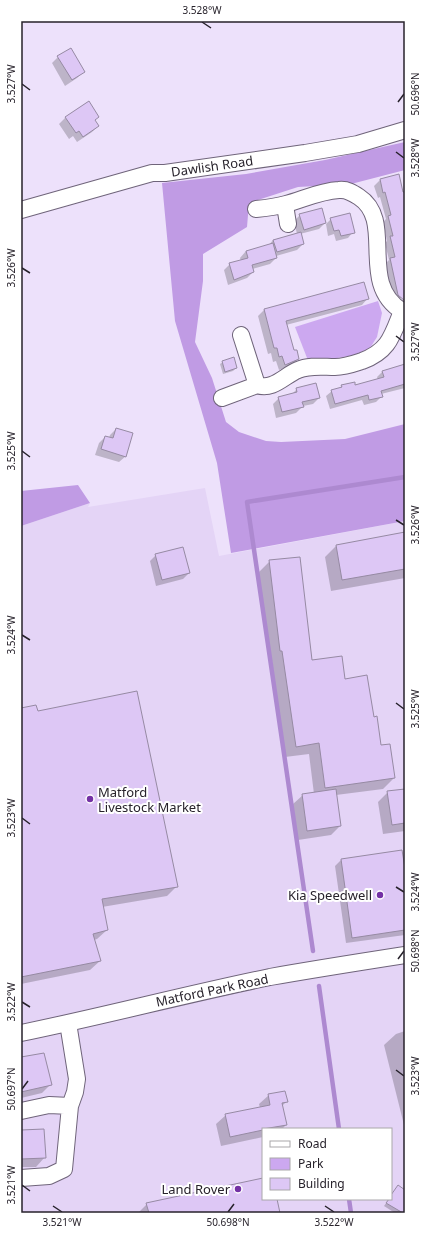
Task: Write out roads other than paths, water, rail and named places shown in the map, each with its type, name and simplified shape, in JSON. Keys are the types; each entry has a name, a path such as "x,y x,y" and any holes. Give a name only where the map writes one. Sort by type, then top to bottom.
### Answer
{"street":[{"name":"Dawlish Road","path":"21,210 152,173 165,173 358,144 405,130"},
{"path":"222,398 257,385 261,387 273,385 294,372 306,368 340,367 351,365 372,357 387,344 404,311 396,307 382,286 378,270 377,229 373,214 367,203 352,192 340,190 313,195 285,205 256,209"},
{"path":"285,205 288,224"},
{"path":"241,335 257,385"},
{"name":"Matford Park Road","path":"21,1033 270,977 405,955"},
{"path":"21,1178 49,1176 64,1169 70,1106 75,1092 77,1079 68,1023"},
{"path":"21,1111 49,1105 70,1106"}],"waterway":[{"path":"313,951 247,502 405,477"},
{"path":"319,986 339,1128"},
{"path":"349,1200 351,1213"}],"place":[{"name":"Matford Livestock Market","path":"90,799"},
{"name":"Kia Speedwell","path":"380,895"},
{"name":"Land Rover","path":"238,1189"}]}
